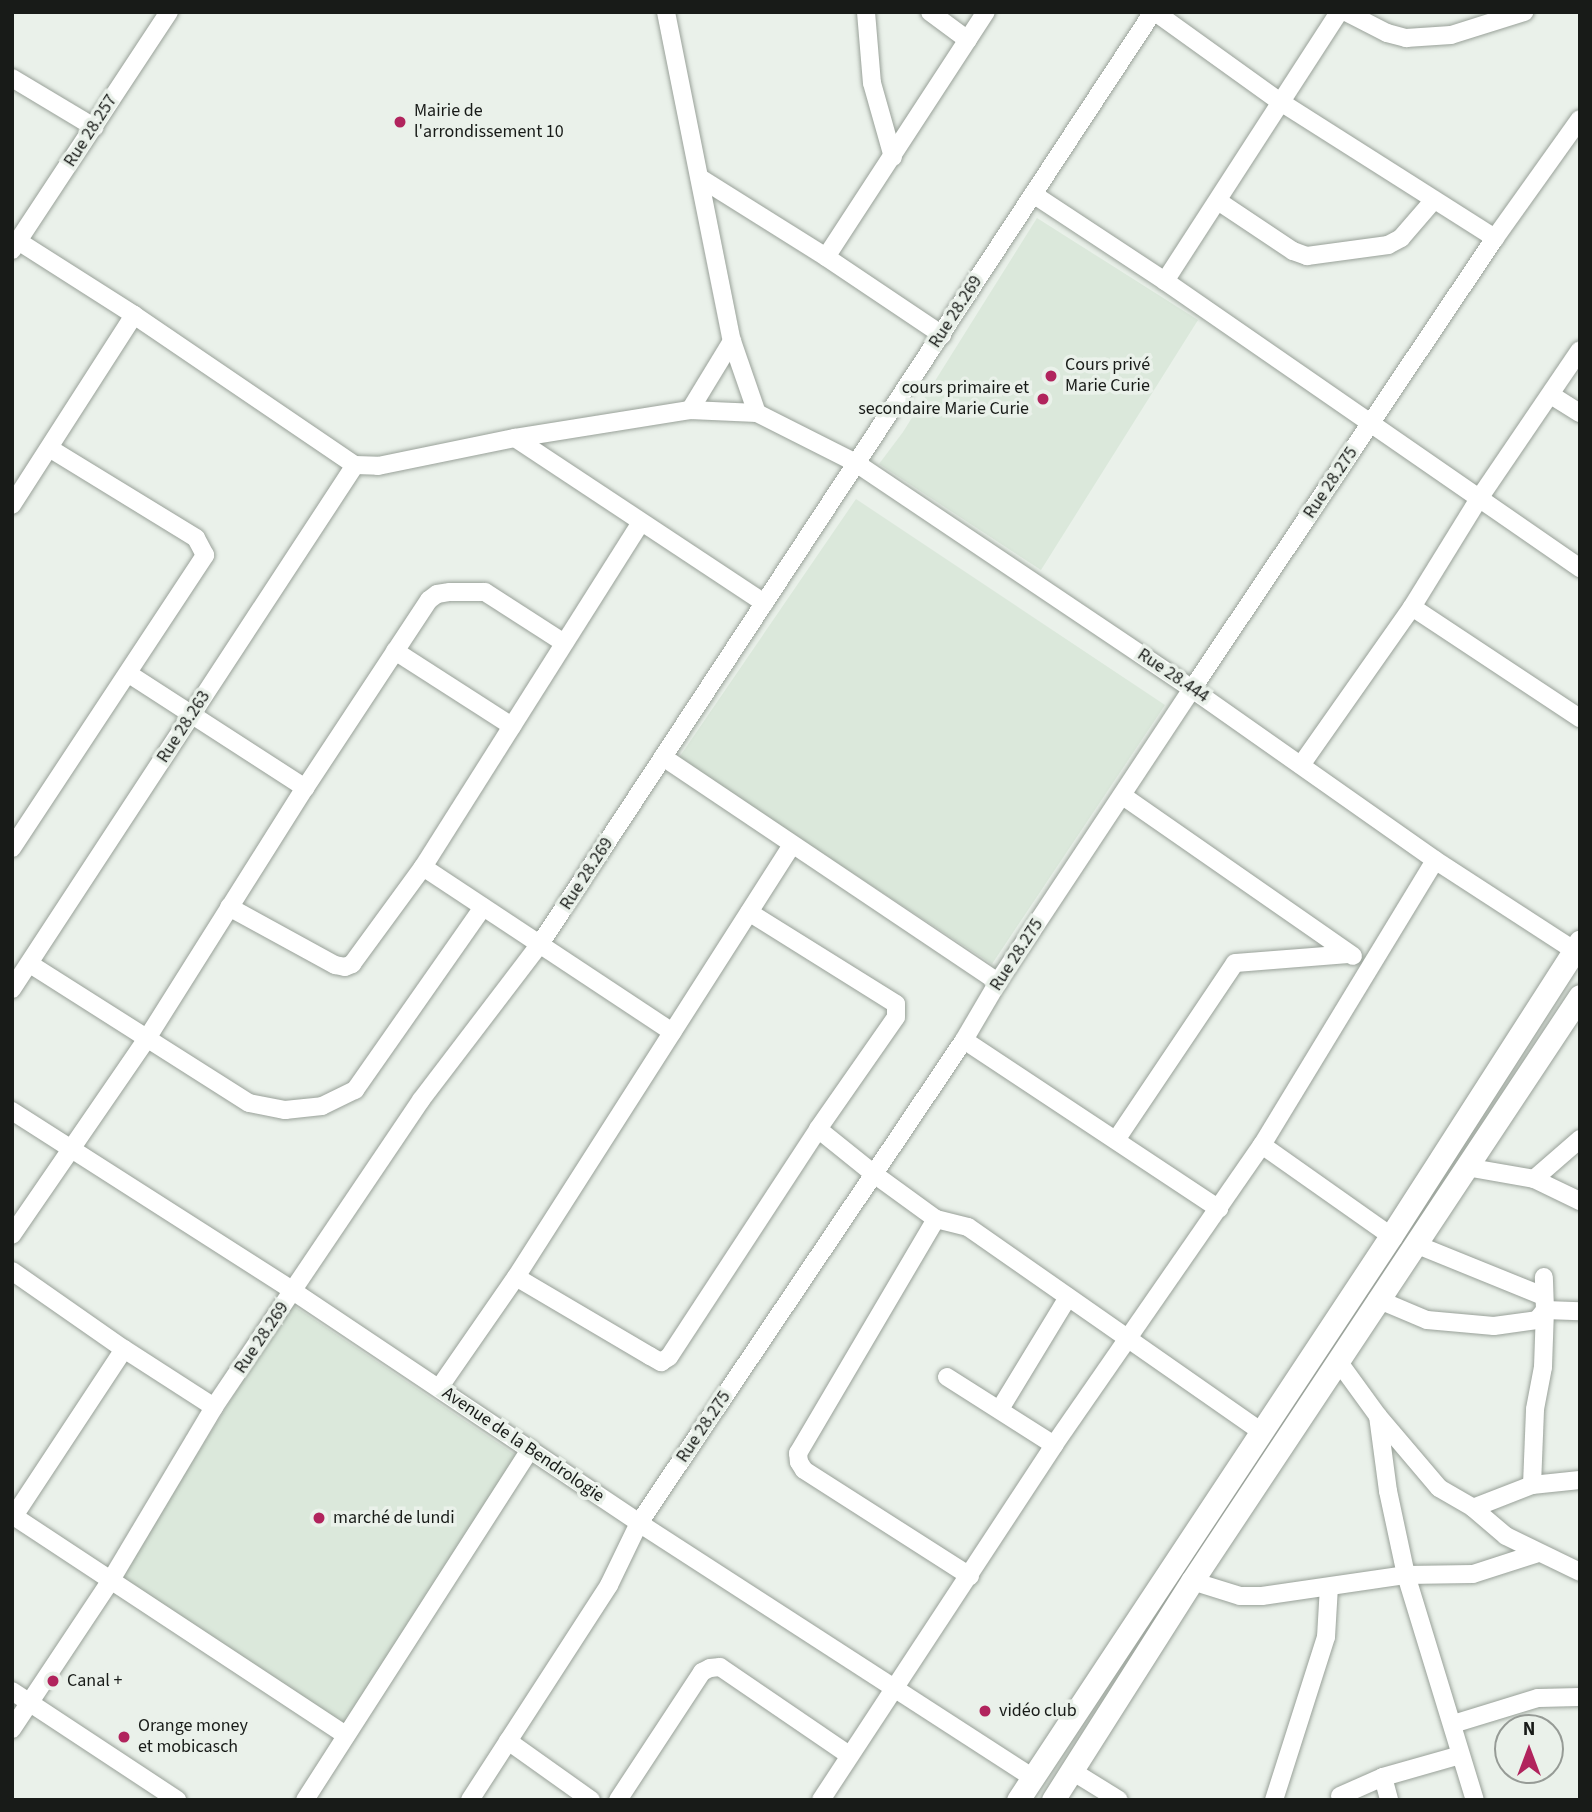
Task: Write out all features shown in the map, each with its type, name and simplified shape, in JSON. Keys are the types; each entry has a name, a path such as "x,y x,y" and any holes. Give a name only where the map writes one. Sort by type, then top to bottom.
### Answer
{"main road":[{"path":"1018,1800 1578,949"},
{"path":"1053,1800 1192,1581 1580,996"}],"street":[{"name":"Rue 28.257","path":"15,246 169,12"},
{"path":"15,246 134,315 355,465 378,466 514,438 690,410 757,413 732,341 666,12"},
{"path":"866,12 872,83 893,157"},
{"path":"930,12 968,40"},
{"path":"827,257 986,12"},
{"path":"1154,12 1279,101 1495,238"},
{"name":"Rue 28.269","path":"12,1729 111,1580 214,1407 421,1100 540,944 1154,12"},
{"path":"1165,281 1339,12"},
{"path":"1346,12 1387,33 1406,38 1451,35 1524,12"},
{"path":"12,78 94,127"},
{"name":"Rue 28.275","path":"470,1800 609,1585 639,1523 964,1040 998,982 1192,689 1495,238 1580,118"},
{"path":"700,178 827,257 942,335"},
{"path":"1033,194 1372,422 1478,500 1580,568"},
{"path":"1219,201 1293,251 1307,256 1388,245 1401,238 1433,201"},
{"path":"12,505 134,315"},
{"path":"690,410 732,341"},
{"path":"1301,765 1412,607 1478,500 1580,349"},
{"path":"1551,395 1580,413"},
{"name":"Rue 28.444","path":"757,413 856,463 1192,689 1435,860 1578,949"},
{"path":"514,438 640,524 764,603"},
{"path":"12,848 205,555 203,546 196,538 49,448"},
{"name":"Rue 28.263","path":"12,989 355,465"},
{"path":"229,907 335,965 345,967 352,964 423,867 640,524"},
{"path":"12,1235 146,1040 305,788 429,600 437,594 450,592 485,592 564,643"},
{"path":"1412,607 1580,718"},
{"path":"396,651 512,726"},
{"path":"129,674 305,788"},
{"path":"663,757 998,982"},
{"path":"1122,796 1349,954 1370,964"},
{"path":"439,1388 516,1277 792,845"},
{"path":"821,1800 849,1755 896,1690 1054,1445 1262,1145 1435,860"},
{"path":"423,867 672,1032"},
{"path":"30,964 249,1103 285,1110 322,1106 355,1090 483,907"},
{"path":"516,1277 661,1362 669,1357 818,1129 896,1017 896,1004 749,912"},
{"path":"1116,1140 1235,963 1349,954"},
{"path":"964,1040 1219,1209"},
{"name":"Avenue de la Bendrologie","path":"12,1111 293,1291 639,1523 1033,1778"},
{"path":"818,1129 936,1219 968,1227 1262,1432"},
{"path":"1534,1180 1580,1139"},
{"path":"1262,1145 1391,1236"},
{"path":"1466,1167 1534,1180 1580,1201"},
{"path":"936,1219 798,1453 804,1470 970,1576"},
{"path":"1415,1244 1544,1303 1580,1311"},
{"path":"12,1271 124,1349 214,1407"},
{"path":"1532,1485 1535,1409 1543,1367 1544,1277"},
{"path":"1000,1409 1068,1297"},
{"path":"1377,1299 1427,1320 1494,1326 1537,1320 1544,1303"},
{"path":"124,1349 13,1516 346,1735"},
{"path":"1338,1361 1378,1416 1439,1488 1473,1508 1506,1536 1580,1572"},
{"path":"947,1377 1054,1445"},
{"path":"1378,1416 1387,1481 1406,1575 1475,1800"},
{"path":"304,1800 530,1449"},
{"path":"1473,1508 1532,1485 1580,1480"},
{"path":"1192,1581 1240,1596 1329,1587 1406,1575 1474,1574 1538,1553"},
{"path":"1274,1800 1326,1637 1329,1587"},
{"path":"618,1800 702,1672 710,1668 720,1667 849,1755"},
{"path":"12,1691 177,1800"},
{"path":"1452,1724 1538,1698 1580,1698"},
{"path":"508,1741 591,1800"},
{"path":"1340,1796 1383,1777 1460,1755"},
{"path":"1072,1771 1119,1800"},
{"path":"1383,1777 1389,1800"}],"shaded area":[{"name":"Cours privé Marie Curie","path":"1037,218 1198,320 1041,570 879,464 903,432"},
{"path":"856,499 1165,705 992,964 678,759"},
{"name":"marché de lundi","path":"291,1304 520,1458 344,1729 119,1579"}],"place":[{"name":"Mairie de l'arrondissement 10","path":"400,122"},
{"name":"Cours privé Marie Curie","path":"1051,376"},
{"name":"cours primaire et secondaire Marie Curie","path":"1043,399"},
{"name":"marché de lundi","path":"319,1518"},
{"name":"Canal +","path":"53,1681"},
{"name":"vidéo club","path":"985,1711"},
{"name":"Orange money et mobicasch","path":"124,1737"}]}
